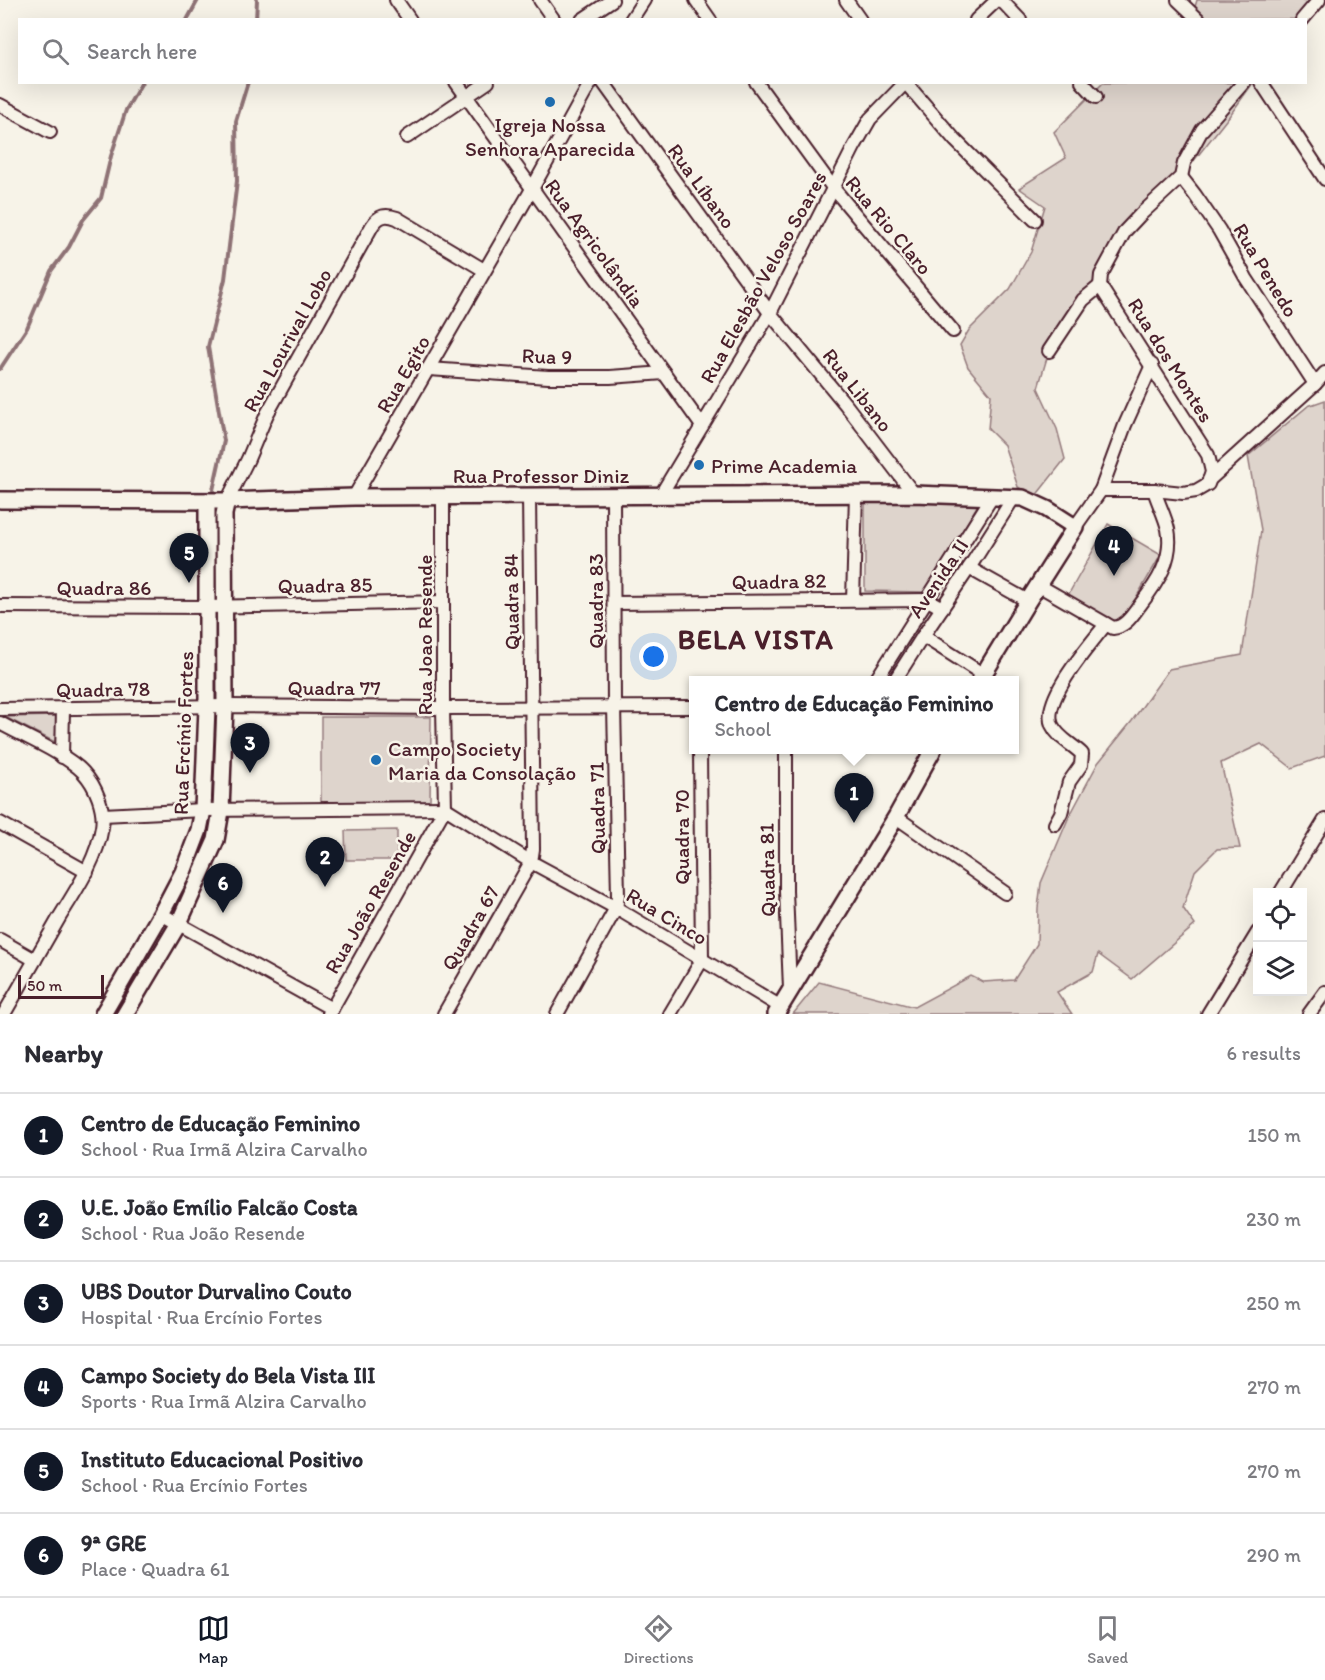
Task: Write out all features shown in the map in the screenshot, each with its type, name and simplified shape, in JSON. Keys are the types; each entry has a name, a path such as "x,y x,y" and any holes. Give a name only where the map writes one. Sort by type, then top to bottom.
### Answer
{"street":[{"path":"396,0 409,18"},
{"path":"540,0 553,18"},
{"path":"585,18 612,0"},
{"path":"633,18 644,0"},
{"path":"696,0 709,18"},
{"path":"846,0 859,18"},
{"path":"978,18 999,0 1018,18"},
{"path":"1178,0 1197,18"},
{"path":"1304,18 1319,0"},
{"name":"Rua Agricolândia","path":"457,84 702,426"},
{"path":"407,137 485,84"},
{"name":"Rua Egito","path":"354,497 532,189 590,84"},
{"name":"Rua Líbano","path":"604,84 770,313"},
{"name":"Rua Rio Claro","path":"757,84 834,189 952,331"},
{"name":"Rua Elesbão Veloso Soares","path":"660,496 770,313 870,119 905,84"},
{"path":"907,84 955,140 1035,220"},
{"path":"1084,84 1096,97"},
{"name":"Rua dos Montes","path":"1209,480 1212,472 1208,456 1100,286 1101,275 1125,231 1140,214 1181,177 1184,163 1202,130 1242,84"},
{"path":"1262,84 1325,180"},
{"path":"0,105 50,132"},
{"name":"Rua Penedo","path":"1181,177 1219,230 1246,278 1315,384"},
{"name":"Rua Lourival Lobo","path":"227,501 267,414 375,221 388,215 397,218 484,270"},
{"name":"Rua dos Montes","path":"1049,351 1083,300 1100,286"},
{"name":"Rua Libano","path":"770,313 846,405 914,494"},
{"path":"983,676 1038,585 1101,490 1125,425 1152,365"},
{"name":"Rua 9","path":"429,369 548,377 610,377 664,373"},
{"path":"1101,490 1196,492 1208,484 1209,480 1325,373"},
{"path":"1038,585 1111,628 1117,628 1126,622 1160,578 1165,565 1168,530 1154,490"},
{"path":"853,600 856,494"},
{"name":"Rua Professor Diniz","path":"0,500 227,501 354,497 914,494 1023,498 1047,509 1075,527"},
{"name":"Quadra 83","path":"613,495 614,706"},
{"name":"Quadra 84","path":"529,496 533,849 531,862"},
{"name":"Rua Joao Resende","path":"443,497 445,808"},
{"name":"Avenida II","path":"879,676 992,497"},
{"name":"Avenida II","path":"899,676 1014,497"},
{"name":"Rua Ercínio Fortes","path":"106,1009 161,914 192,852 199,830 207,707 207,501"},
{"name":"Rua Ercínio Fortes","path":"128,1013 179,923 216,840 221,811 225,706 224,514 227,501"},
{"path":"969,568 1028,601"},
{"name":"Quadra 82","path":"615,603 928,600 942,608"},
{"name":"Quadra 85","path":"208,607 443,602"},
{"name":"Quadra 86","path":"0,606 208,607"},
{"path":"1055,825 1061,813 1069,782 1081,765 1083,757 1055,730 1051,723 1051,713 1067,674 1106,624"},
{"path":"923,636 979,676"},
{"name":"Quadra 71","path":"614,706 618,897 616,908"},
{"name":"Quadra 77","path":"207,707 689,707"},
{"name":"Quadra 78","path":"0,709 207,707"},
{"path":"62,757 63,709"},
{"path":"0,723 62,757 83,772 96,790 103,815 99,840 87,872 4,1014"},
{"name":"Quadra 70","path":"700,754 702,960"},
{"name":"Quadra 81","path":"786,754 786,891 790,990"},
{"path":"779,1010 896,817 931,754"},
{"path":"103,815 202,810 445,808"},
{"name":"Rua Cinco","path":"445,808 531,862 616,908 702,960 779,1010"},
{"name":"Rua João Resende","path":"330,1012 445,808"},
{"path":"896,817 1005,893"},
{"path":"1283,888 1325,820"},
{"path":"0,823 87,872"},
{"path":"1313,840 1325,848"},
{"name":"Quadra 67","path":"444,1014 531,862"},
{"path":"557,1014 616,908"},
{"path":"161,914 330,1012"},
{"path":"1208,1014 1253,939"},
{"path":"0,940 35,960"},
{"path":"670,1014 702,960"},
{"path":"1309,1014 1325,992"},
{"path":"106,1009 128,1013"}],"shaded area":[{"path":"1197,0 1312,0 1299,18 1192,18"},
{"path":"1102,84 1252,84 1181,177 1125,231 1100,286 1049,351 1038,388 1057,429 1065,459 1035,497 1018,487 1004,445 988,429 991,395 968,367 960,345 969,330 1010,289 1031,252 1045,206 1019,188 1066,158 1054,132"},
{"path":"1325,400 1325,756 1292,768 1261,744 1221,763 1240,848 1217,849 1195,871 1183,908 1195,925 1132,979 1098,954 1093,972 1057,992 1072,1014 793,1014 819,982 914,1007 971,976 983,982 1014,980 1037,944 1041,883 1068,819 1098,763 1132,721 1169,669 1242,655 1261,530 1248,456 1308,406"},
{"path":"865,502 979,503 926,592 865,591"},
{"path":"1108,524 1161,555 1119,627 1067,597"},
{"path":"57,716 55,742 5,717"},
{"name":"Campo Society Maria da Consolação","path":"321,717 431,717 430,803 321,803"},
{"path":"397,830 397,860 346,860 345,831"}],"waterway":[{"path":"188,18 198,0"},
{"path":"256,18 257,0"},
{"path":"0,369 27,328 51,271 69,247 83,220 101,198 111,156 126,110 141,84"},
{"path":"213,490 224,441 208,347 225,279 237,181 236,121 247,84"}],"place":[{"name":"Igreja Nossa Senhora Aparecida","path":"550,102"},
{"name":"Prime Academia","path":"699,465"},
{"name":"Campo Society do Bela Vista III","path":"1114,576"},
{"name":"Instituto Educacional Positivo","path":"189,583"},
{"name":"Campo Society Maria da Consolação","path":"376,760"},
{"name":"UBS Doutor Durvalino Couto","path":"250,773"},
{"name":"Centro de Educação Feminino","path":"854,823"},
{"name":"U.E. João Emílio Falcão Costa","path":"325,887"},
{"name":"9ª GRE","path":"223,913"}],"district":[{"name":"BELA VISTA","path":"756,639"}]}
